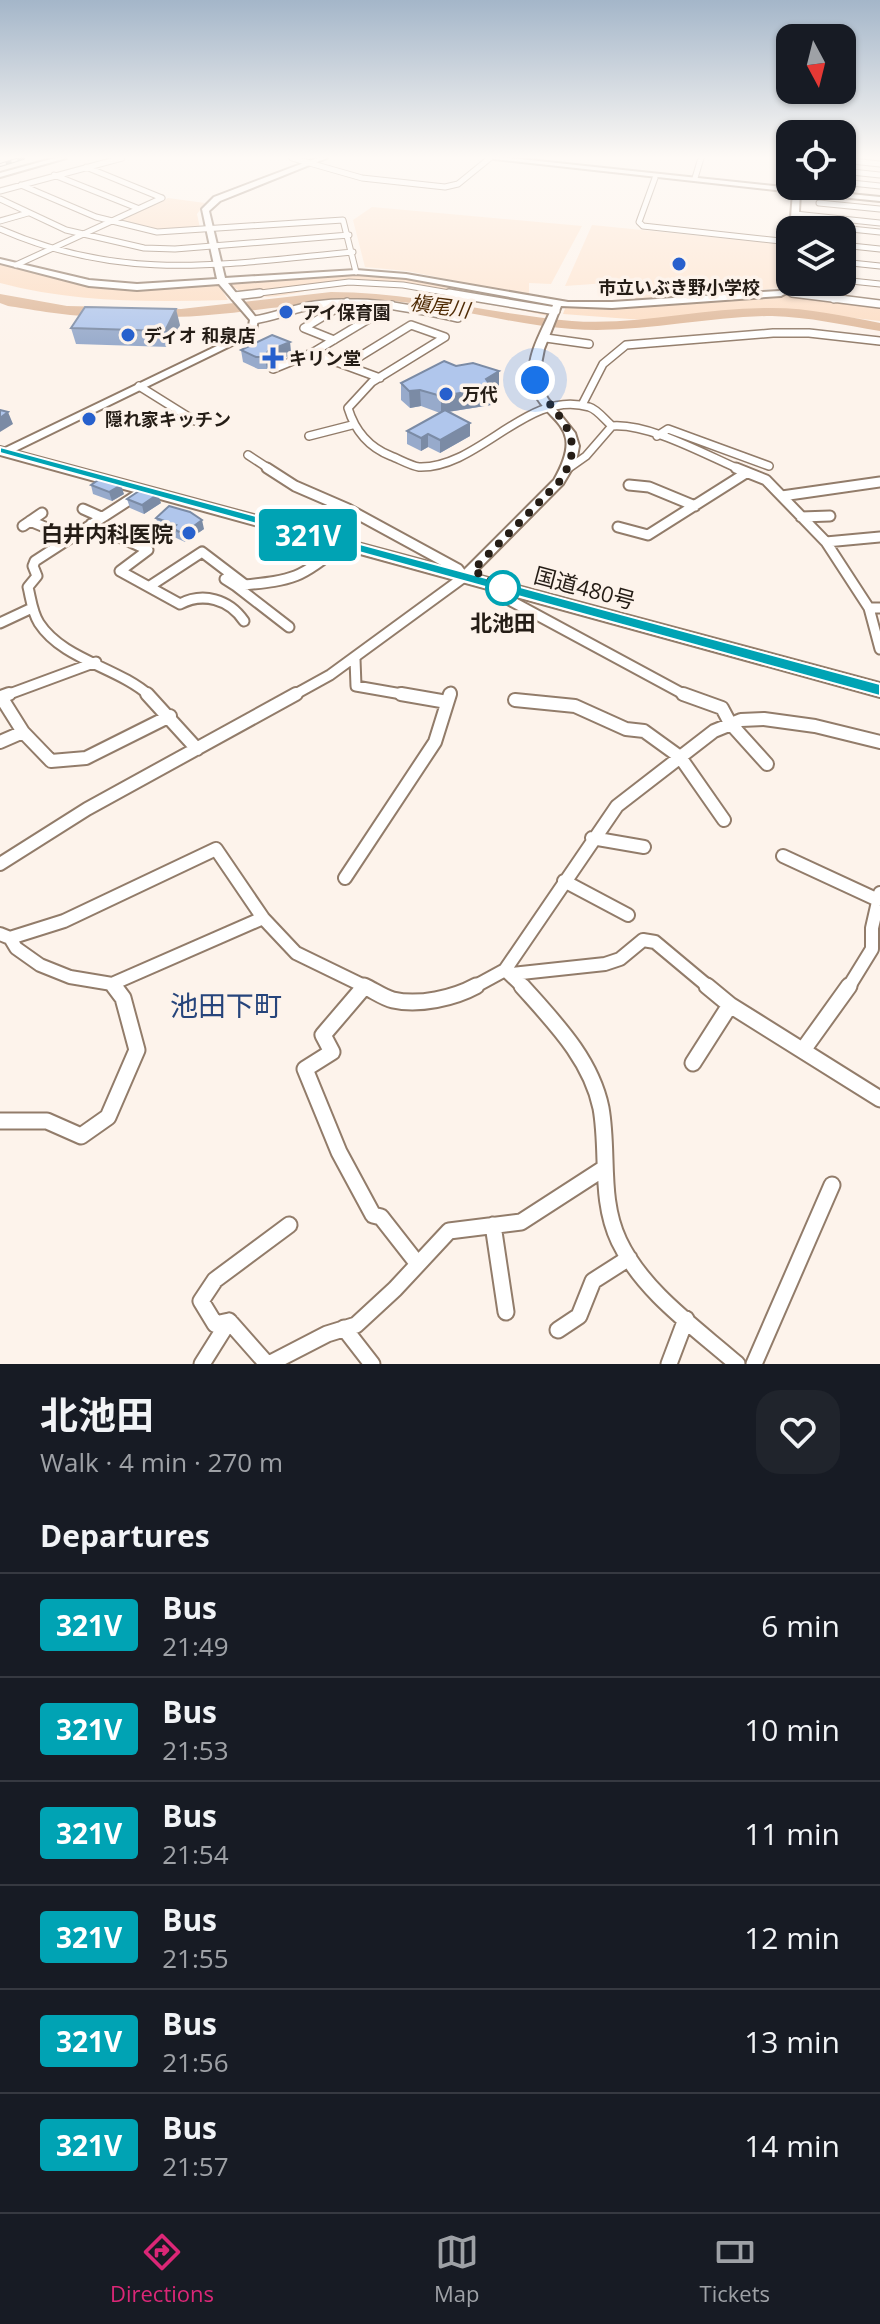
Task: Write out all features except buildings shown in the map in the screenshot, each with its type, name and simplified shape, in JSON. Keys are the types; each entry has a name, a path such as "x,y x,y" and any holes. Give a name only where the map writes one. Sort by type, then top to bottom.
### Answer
{"highway":[{"name":"国道480号","path":"2,452 880,690"}],"street":[{"path":"47,222 66,230 144,248 349,235"},
{"path":"16,265 109,222"},
{"path":"113,222 157,232 321,222"},
{"path":"2,452 246,337 255,326 253,319 222,282 207,222"},
{"path":"344,222 356,272"},
{"path":"639,222 643,226 776,240"},
{"path":"856,223 880,223"},
{"path":"0,229 51,249 137,267 353,252"},
{"path":"856,230 880,232"},
{"path":"856,246 880,249"},
{"path":"0,261 79,281 116,286 153,287 356,272 406,276 557,309"},
{"path":"856,263 880,266"},
{"path":"856,281 880,284"},
{"path":"235,297 349,282 403,285 557,309 776,293"},
{"path":"813,296 880,304"},
{"path":"253,319 292,309 348,302 392,305 458,318"},
{"path":"334,340 304,328 348,302"},
{"path":"273,369 284,368 312,353 392,305"},
{"path":"557,309 534,375 537,387 564,421 572,438 569,468"},
{"path":"346,365 411,325 445,337 380,378 348,408 352,425 381,452 418,467 456,460 535,412 583,403 598,411 612,426"},
{"path":"583,403 603,364 626,345 773,333 809,333 880,341"},
{"path":"546,336 585,345"},
{"path":"312,353 380,378"},
{"path":"139,386 195,421"},
{"path":"309,436 352,425"},
{"path":"0,864 87,809 355,659 464,577 549,493 569,468 586,456 612,426 625,425 657,436 759,477 782,496 826,542 875,608 880,649"},
{"path":"657,436 668,429 769,466"},
{"path":"248,455 295,486 348,509 458,569 464,577"},
{"path":"759,477 773,456"},
{"path":"618,527 648,535 746,473"},
{"path":"782,496 879,483"},
{"path":"629,485 649,487 695,506"},
{"path":"143,490 35,561 33,566 37,576 28,587 32,608 50,634 129,679 170,716 197,749"},
{"path":"83,509 101,517"},
{"path":"42,513 26,524 71,538"},
{"path":"801,517 830,516"},
{"path":"91,524 148,550 120,571 150,586 175,606 196,593 204,593 225,612 244,621"},
{"path":"826,542 880,537"},
{"path":"225,579 240,585 286,585 342,544"},
{"path":"150,586 202,552 240,585 266,617 289,627"},
{"path":"497,586 499,594 516,605 613,655 676,694 722,708 730,723 767,764"},
{"path":"0,623 32,608"},
{"path":"345,878 435,742 449,697 356,686 355,659"},
{"path":"96,662 1,697 23,732 51,761 86,758 170,716"},
{"path":"515,700 586,709 626,729 644,731 680,757 724,820"},
{"path":"508,972 592,838 617,806 730,723 751,719 804,725 880,742"},
{"path":"0,742 23,732"},
{"path":"592,838 644,847"},
{"path":"263,918 112,984 96,983 45,968 14,948 5,936 64,921 216,849 263,918 296,953 393,1000 422,1001 461,994 508,972 605,964 620,959 643,940 655,942 730,1005 880,1099"},
{"path":"783,856 879,897 872,928 872,949 867,961 803,1050"},
{"path":"564,881 628,915"},
{"path":"508,972 568,1041 594,1085 601,1108 605,1201 619,1241 629,1258 686,1319 737,1364"},
{"path":"0,1121 47,1121 81,1136 108,1117 137,1050 123,998 112,984"},
{"path":"364,987 323,1035 332,1052 305,1069 339,1152 373,1215 381,1217 417,1263"},
{"path":"693,1063 730,1005"},
{"path":"229,1321 268,1364 327,1334 356,1325 395,1289 449,1231 521,1222 603,1169"},
{"path":"754,1364 832,1185"},
{"path":"229,1321 215,1324 201,1301 215,1280 289,1225"},
{"path":"493,1225 506,1312"},
{"path":"558,1330 579,1316 593,1281 629,1258"},
{"path":"669,1364 686,1319"},
{"path":"202,1364 229,1321"},
{"path":"344,1328 372,1364"}],"shaded area":[{"path":"121,222 199,222 200,228 165,232"},
{"path":"353,222 534,222 582,226 551,284 529,283 529,296 407,271 365,267"},
{"name":"市立いぶき野小学校","path":"592,225 776,243 776,288 630,300 621,282 565,286"},
{"path":"0,263 78,282 138,288 219,285 228,300 142,301 85,298 28,290 0,283"},
{"path":"357,274 396,276 551,306 548,316 422,289 371,284 346,284 269,297 254,296 229,283"},
{"path":"776,295 880,307 880,321 768,308 656,321 563,314 566,306"}],"waterway":[{"name":"槇尾川","path":"147,312 181,313 331,296 374,296 573,325 654,324 769,312 809,314 880,327"},
{"name":"槇尾川","path":"0,298 8,302 67,310 113,311"}],"bus line":[{"name":"321V","path":"0,451 880,690"}],"place":[{"name":"市立いぶき野小学校","path":"679,264"},
{"name":"アイ保育園","path":"286,312"},
{"name":"ディオ 和泉店","path":"128,335"},
{"name":"キリン堂","path":"273,358"},
{"name":"万代","path":"446,394"},
{"name":"隠れ家キッチン","path":"89,419"},
{"name":"白井内科医院","path":"189,533"},
{"name":"北池田","path":"503,588"}],"district":[{"name":"池田下町","path":"226,1005"}],"route":[{"path":"503,588 473,570 559,482 569,468 572,449 569,430 547,402 535,380"}]}
